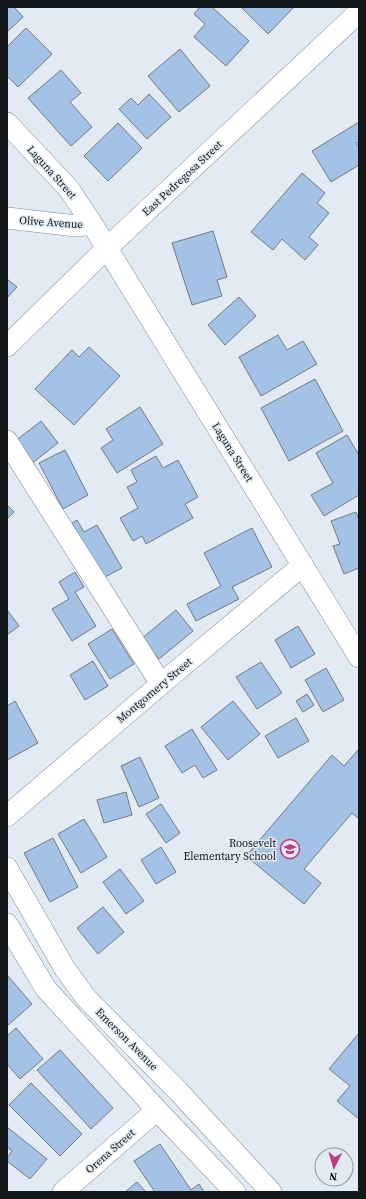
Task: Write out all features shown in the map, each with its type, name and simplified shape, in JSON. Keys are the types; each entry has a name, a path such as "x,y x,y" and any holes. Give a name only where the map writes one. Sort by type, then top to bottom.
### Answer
{"street":[{"name":"East Pedregosa Street","path":"7,346 107,248 359,12"},
{"name":"Laguna Street","path":"7,123 69,189 92,224"},
{"name":"Olive Avenue","path":"7,218 76,226 92,224 107,248"},
{"name":"Laguna Street","path":"107,248 359,657"},
{"path":"7,441 161,684"},
{"name":"Montgomery Street","path":"7,816 303,565"},
{"name":"Emerson Avenue","path":"7,868 65,969 88,999 179,1092 271,1192"},
{"path":"7,924 46,989 157,1110 235,1192"},
{"name":"Orena Street","path":"63,1192 157,1110"}],"building":[{"path":"7,7 14,7 23,17 7,32"},
{"path":"200,7 212,7 249,41 226,66 194,37 205,24 194,14"},
{"path":"241,7 294,7 268,34"},
{"path":"26,28 52,54 18,87 7,76 7,47"},
{"path":"180,49 210,86 179,112 148,76"},
{"path":"61,70 81,93 70,102 92,127 71,146 28,98"},
{"path":"149,94 171,117 147,139 119,109 131,98 138,105"},
{"path":"359,122 359,142 356,143 359,148 359,165 331,182 312,151"},
{"path":"118,123 142,148 108,181 84,156"},
{"path":"302,173 325,193 317,203 329,213 309,237 318,245 305,260 282,239 273,250 251,232"},
{"path":"213,231 227,277 217,280 222,296 192,305 172,243"},
{"path":"7,279 17,287 7,298"},
{"path":"239,297 256,316 225,345 208,325"},
{"path":"278,335 287,350 303,341 317,364 261,396 239,357"},
{"path":"89,347 120,376 74,425 35,389 72,350 79,357"},
{"path":"315,379 343,431 289,461 261,408"},
{"path":"140,407 163,444 117,473 101,448 113,440 106,429"},
{"path":"41,421 58,443 31,464 14,442"},
{"path":"347,435 359,455 359,495 324,516 311,495 333,483 316,453"},
{"path":"65,450 88,495 63,509 39,463"},
{"path":"156,456 163,468 178,460 198,497 185,504 193,518 146,544 142,536 133,541 120,518 138,508 127,487 137,482 131,470"},
{"path":"7,505 14,512 7,519"},
{"path":"356,512 359,520 359,568 344,574 333,546 340,544 331,521"},
{"path":"77,520 84,532 97,525 122,568 103,578 72,523"},
{"path":"252,528 272,567 232,587 239,599 196,621 187,604 221,586 204,553"},
{"path":"75,572 84,587 75,592 96,626 72,641 52,609 69,599 59,582"},
{"path":"7,610 19,626 7,635"},
{"path":"176,610 193,631 159,659 141,639"},
{"path":"298,626 315,654 291,668 275,640"},
{"path":"112,629 134,664 110,679 88,644"},
{"path":"93,661 108,686 85,700 70,675"},
{"path":"261,662 282,693 257,709 236,677"},
{"path":"326,668 344,700 323,712 305,680"},
{"path":"307,694 314,705 303,712 296,701"},
{"path":"15,701 38,743 7,760 7,706"},
{"path":"233,701 260,734 228,760 201,727"},
{"path":"296,718 309,741 278,758 265,736"},
{"path":"192,729 217,770 203,778 195,765 182,773 165,746"},
{"path":"359,749 359,819 352,813 304,869 321,883 304,904 246,856 332,755 344,766"},
{"path":"140,757 159,798 139,807 121,766"},
{"path":"126,792 132,815 104,823 97,800"},
{"path":"161,804 180,833 166,843 146,814"},
{"path":"84,819 107,857 81,873 58,834"},
{"path":"53,838 78,887 50,902 24,853"},
{"path":"161,847 176,872 156,884 141,860"},
{"path":"120,869 144,901 126,914 103,882"},
{"path":"103,907 124,932 98,954 77,928"},
{"path":"8,976 32,1004 7,1026 7,977"},
{"path":"16,1028 43,1059 20,1079 7,1064 7,1036"},
{"path":"359,1033 359,1119 337,1101 350,1086 329,1069"},
{"path":"60,1050 113,1108 91,1129 37,1070"},
{"path":"31,1083 82,1134 60,1156 9,1105"},
{"path":"7,1127 47,1159 30,1179 7,1161 7,1158 12,1151 7,1147"},
{"path":"160,1144 191,1190 199,1184 204,1192 155,1192 134,1161"},
{"path":"137,1182 146,1192 125,1192"}],"place":[{"name":"Roosevelt Elementary School","path":"290,849"}]}
